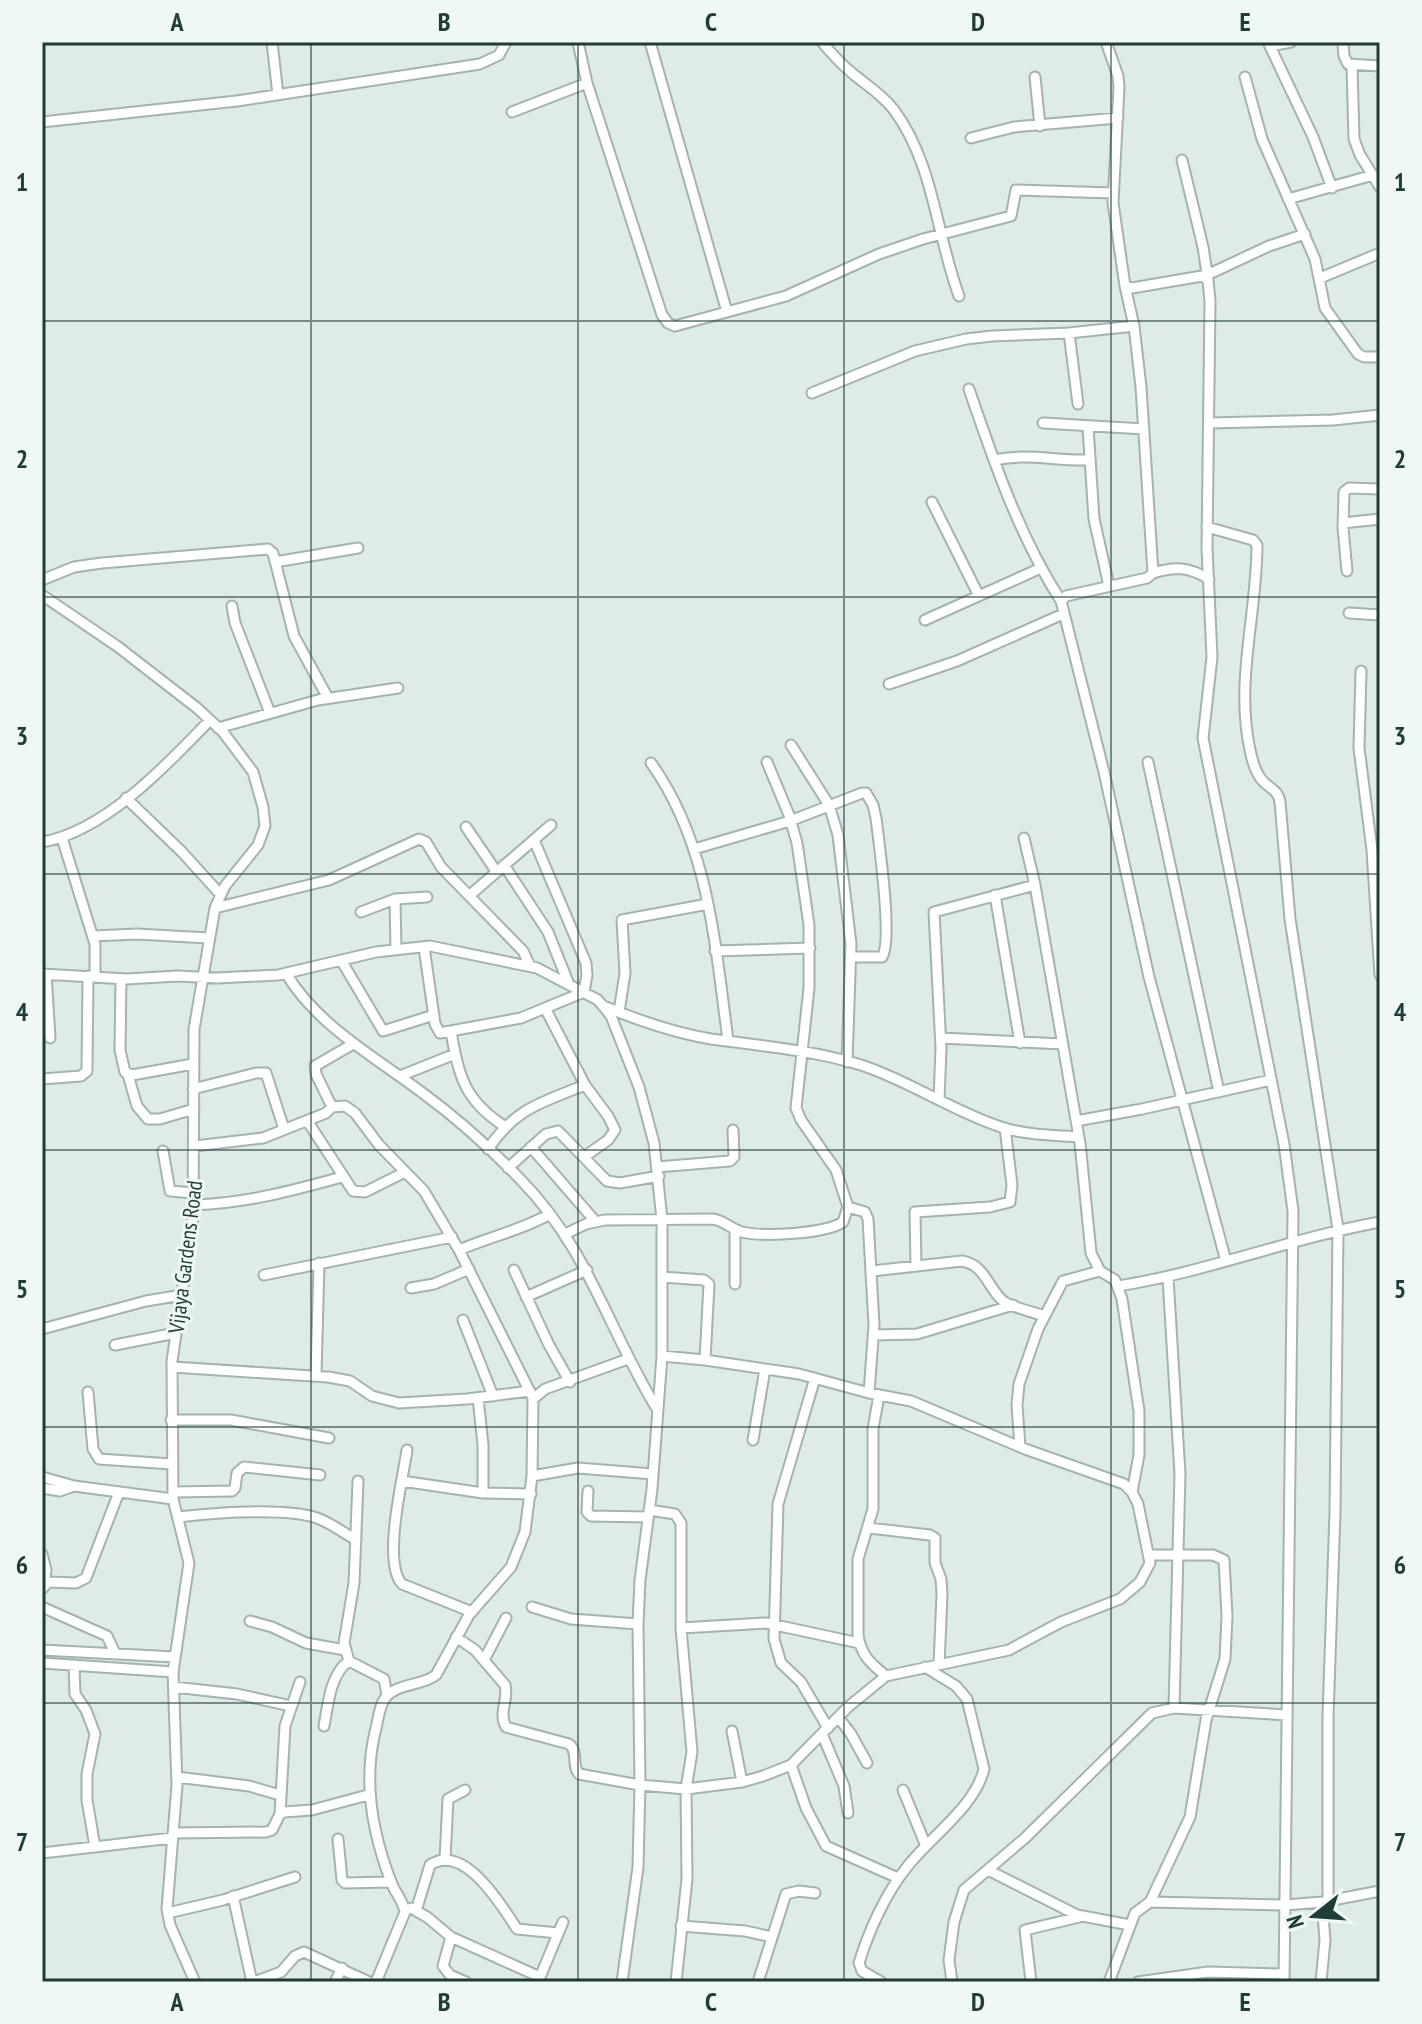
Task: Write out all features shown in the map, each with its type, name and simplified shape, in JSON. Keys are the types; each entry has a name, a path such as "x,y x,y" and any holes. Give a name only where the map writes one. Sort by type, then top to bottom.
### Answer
{"street":[{"path":"272,42 278,95"},
{"path":"42,122 278,95 480,64 499,55 506,42"},
{"path":"578,42 587,83 662,315 675,326 786,296 879,254 1011,216 1015,192 1019,190 1113,193"},
{"path":"650,42 727,312"},
{"path":"822,42 853,74 881,95 901,120 918,153 959,296"},
{"path":"1106,42 1118,76 1113,193 1125,286 1134,326 1153,573"},
{"path":"1291,42 1269,44 1313,137 1332,188"},
{"path":"1343,42 1345,61 1352,66 1380,66"},
{"path":"1352,66 1354,139 1380,187"},
{"path":"1035,77 1040,126"},
{"path":"1245,77 1262,139 1305,234 1320,278 1325,308 1358,354 1380,357"},
{"path":"512,112 587,83"},
{"path":"971,138 1014,127 1118,118"},
{"path":"1138,1982 1208,1972 1283,1978 1285,1905 1293,1241 1290,1177 1205,748 1204,728 1212,657 1207,527 1211,314 1203,247 1182,160"},
{"path":"1288,199 1373,175"},
{"path":"1125,286 1132,288 1198,275 1207,278 1269,246 1305,234"},
{"path":"1320,278 1380,253"},
{"path":"812,393 915,351 937,346 992,336 1069,333 1134,326"},
{"path":"1069,333 1078,404"},
{"path":"969,389 994,460 1041,568 1061,601 1104,772 1149,977 1226,1261"},
{"path":"1209,423 1333,420 1380,415"},
{"path":"1043,423 1144,429"},
{"path":"1088,427 1094,519 1109,586"},
{"path":"994,460 1024,455 1064,461 1088,460"},
{"path":"1347,571 1343,523 1345,490 1380,489"},
{"path":"932,502 979,596"},
{"path":"1343,523 1380,519"},
{"path":"1207,527 1253,540 1257,545 1252,625 1245,660 1245,715 1255,766 1264,782 1275,790 1280,802 1290,919 1338,1229 1335,1512 1325,1940 1321,1982"},
{"path":"275,562 358,548"},
{"path":"42,580 74,567 102,563 271,550 294,636 328,698"},
{"path":"925,620 1041,568"},
{"path":"1061,601 1066,596 1178,568 1209,579"},
{"name":"Vijaya Gardens Road","path":"42,595 117,646 210,720 253,772 263,807 265,826 258,845 240,865 221,895 208,938 193,1064 194,1205 172,1367 173,1495 189,1563 173,1672 177,1777 168,1913 170,1925 195,1982"},
{"path":"232,606 235,623 270,713"},
{"path":"1349,613 1380,615"},
{"path":"889,684 957,661 1063,614"},
{"path":"1361,671 1359,748 1372,850 1380,975"},
{"path":"218,728 328,698 398,688"},
{"path":"42,842 86,828 166,766 210,720"},
{"path":"791,745 829,805 838,835 851,957 847,1062"},
{"path":"565,1234 595,1221 713,1219 751,1234 817,1230 843,1222 848,1207 836,1170 796,1108 810,948 797,843 767,762"},
{"path":"1148,762 1219,1092"},
{"path":"651,763 676,802 694,849 708,904 728,1040"},
{"path":"694,849 790,821 866,793 876,818 886,950 882,957 851,957"},
{"path":"126,798 172,841 221,895"},
{"path":"470,895 551,825"},
{"path":"466,827 548,932 568,982"},
{"path":"42,1079 81,1076 87,1071 91,976 96,956 93,936 62,838"},
{"path":"1024,838 1079,1137 1091,1253 1100,1271 1115,1280 1118,1286 1139,1411 1139,1455 1132,1492"},
{"path":"215,908 329,880 423,839 441,867 523,951 530,966"},
{"path":"534,840 586,963 584,992"},
{"path":"939,1100 941,1038 934,912 1035,885"},
{"path":"995,895 1020,1043"},
{"path":"361,912 395,899 427,897"},
{"path":"395,899 396,949"},
{"path":"619,1012 626,958 622,920 708,904"},
{"path":"93,936 137,934 208,938"},
{"path":"424,947 436,1030 440,1033 521,1018 584,992"},
{"path":"50,1038 44,974 121,979 287,975 396,949 446,948 530,966 568,982 606,1007 658,1026 803,1051 847,1062 896,1078 1005,1128 1079,1137"},
{"path":"715,951 810,948"},
{"path":"341,960 383,1031 434,1015"},
{"path":"287,975 300,994 353,1044 427,1096 508,1168 550,1214 587,1270 628,1359 657,1409"},
{"path":"121,979 122,1067 128,1075 137,1106 148,1119 160,1119 194,1109"},
{"path":"606,1007 639,1087 654,1143 662,1220 662,1356 638,1624 638,1867 622,1982"},
{"path":"545,1008 585,1085 615,1130 608,1140 584,1157"},
{"path":"451,1032 460,1079 492,1118 504,1126"},
{"path":"941,1038 1063,1044"},
{"path":"332,1107 315,1066 353,1044"},
{"path":"400,1076 455,1054"},
{"path":"128,1075 193,1064"},
{"path":"193,1089 266,1073 284,1129"},
{"path":"1076,1121 1271,1080"},
{"path":"488,1149 504,1126 530,1108 585,1085"},
{"path":"195,1146 263,1138 308,1122 332,1107 345,1106 355,1113 379,1145 424,1191 459,1250 532,1395 531,1494 525,1532 511,1567 472,1612 436,1675 428,1681 396,1690 383,1701 370,1759 368,1795 391,1882 404,1903 451,1937 539,1980 563,1922"},
{"path":"308,1122 353,1191 358,1193 405,1172"},
{"path":"916,1266 915,1212 990,1207 1010,1202 1012,1185 1005,1128"},
{"path":"508,1168 546,1134 558,1131 613,1183 658,1172 730,1161 734,1157 733,1130"},
{"path":"531,1147 595,1221"},
{"path":"163,1151 170,1191 194,1193"},
{"path":"194,1205 265,1198 342,1177"},
{"path":"848,1207 867,1214 872,1271 873,1509 858,1559 859,1643 867,1661 886,1676"},
{"path":"459,1250 488,1237 529,1226 550,1214"},
{"path":"1118,1286 1168,1278 1338,1229 1380,1222"},
{"path":"735,1229 735,1284"},
{"path":"264,1275 452,1237"},
{"path":"872,1271 970,1262 983,1273 1003,1301 1044,1316"},
{"path":"316,1376 319,1263"},
{"path":"411,1288 434,1284 469,1269"},
{"path":"514,1270 570,1382"},
{"path":"526,1297 587,1270"},
{"path":"1020,1447 1017,1392 1044,1316 1063,1281 1100,1271"},
{"path":"662,1277 704,1280 709,1284 705,1360"},
{"path":"1168,1278 1180,1459 1174,1708"},
{"path":"42,1329 146,1301 182,1295"},
{"path":"873,1335 927,1332 1014,1305"},
{"path":"463,1320 493,1396"},
{"path":"115,1345 176,1333"},
{"path":"456,1637 484,1660 507,1690 502,1718 506,1727 569,1744 575,1753 575,1767 579,1774 640,1785 686,1789 742,1782 791,1765 838,1717 886,1676 1009,1650 1061,1622 1120,1599 1131,1592 1147,1571 1149,1555 1138,1504 1124,1484 1020,1447 926,1406 815,1378 662,1356"},
{"path":"172,1367 316,1376 350,1381 384,1401 422,1403 532,1395 628,1359"},
{"path":"753,1440 765,1369"},
{"path":"815,1378 778,1504 775,1647 781,1663 801,1682 825,1731 844,1786 848,1813"},
{"path":"88,1392 95,1455 107,1461 172,1464"},
{"path":"478,1398 483,1445 483,1493"},
{"path":"171,1420 231,1420 329,1438"},
{"path":"407,1450 393,1556 397,1579 402,1584 472,1612"},
{"path":"42,1477 74,1486 173,1495 232,1491 237,1473 244,1467 320,1475"},
{"path":"532,1476 578,1468 653,1474"},
{"path":"358,1481 353,1600 344,1643 349,1661 384,1679 387,1695"},
{"path":"402,1481 483,1493 531,1494"},
{"path":"42,1488 60,1491 74,1486"},
{"path":"588,1491 587,1512 591,1516 675,1514 681,1523 681,1628 692,1744 686,1789 687,1879 676,1982"},
{"path":"43,1586 48,1582 82,1583 119,1492"},
{"path":"178,1517 230,1512 309,1516 356,1540"},
{"path":"869,1528 935,1538 935,1563 942,1594 939,1665"},
{"path":"42,1554 46,1570 43,1586"},
{"path":"1109,1982 1135,1913 1150,1902 1190,1817 1209,1710 1225,1659 1224,1560 1213,1555 1149,1555"},
{"path":"42,1607 107,1636 115,1653"},
{"path":"532,1607 571,1619 638,1624"},
{"path":"484,1660 506,1618"},
{"path":"250,1621 272,1627 306,1643 345,1650"},
{"path":"681,1628 775,1624 859,1643"},
{"path":"42,1650 175,1657"},
{"path":"324,1726 336,1677 349,1661"},
{"path":"42,1663 173,1672"},
{"path":"74,1665 75,1694 86,1710 95,1734 87,1774 87,1800 95,1847"},
{"path":"881,1982 862,1971 859,1963 898,1878 958,1813 984,1769 967,1699 956,1686 925,1667"},
{"path":"42,1853 172,1836 266,1832 275,1826 280,1814 281,1754 285,1726 300,1682"},
{"path":"174,1687 237,1694 291,1706"},
{"path":"952,1982 949,1960 959,1897 974,1880 1025,1838 1152,1713 1174,1708 1287,1715"},
{"path":"838,1717 867,1763"},
{"path":"732,1731 742,1782"},
{"path":"791,1765 806,1808 826,1846 898,1878"},
{"path":"177,1777 249,1786 280,1795"},
{"path":"445,1859 448,1799 465,1790"},
{"path":"903,1790 926,1846"},
{"path":"280,1814 312,1810 368,1795"},
{"path":"338,1839 342,1880 345,1883 391,1882"},
{"path":"416,1911 430,1865 445,1859 456,1862 477,1876 502,1905 517,1929 558,1933"},
{"path":"988,1870 1082,1917 1130,1925"},
{"path":"168,1913 295,1877"},
{"path":"758,1982 786,1894 799,1891 815,1893"},
{"path":"1150,1902 1285,1905 1325,1902 1380,1891"},
{"path":"233,1896 253,1982 281,1972 299,1953 312,1954 369,1982"},
{"path":"376,1982 405,1912 404,1903"},
{"path":"1031,1982 1025,1930 1082,1917"},
{"path":"681,1926 745,1931 772,1937"},
{"path":"451,1937 443,1966 450,1975 466,1982"},
{"path":"1117,1966 1121,1982"},
{"path":"335,1982 342,1968"}]}
